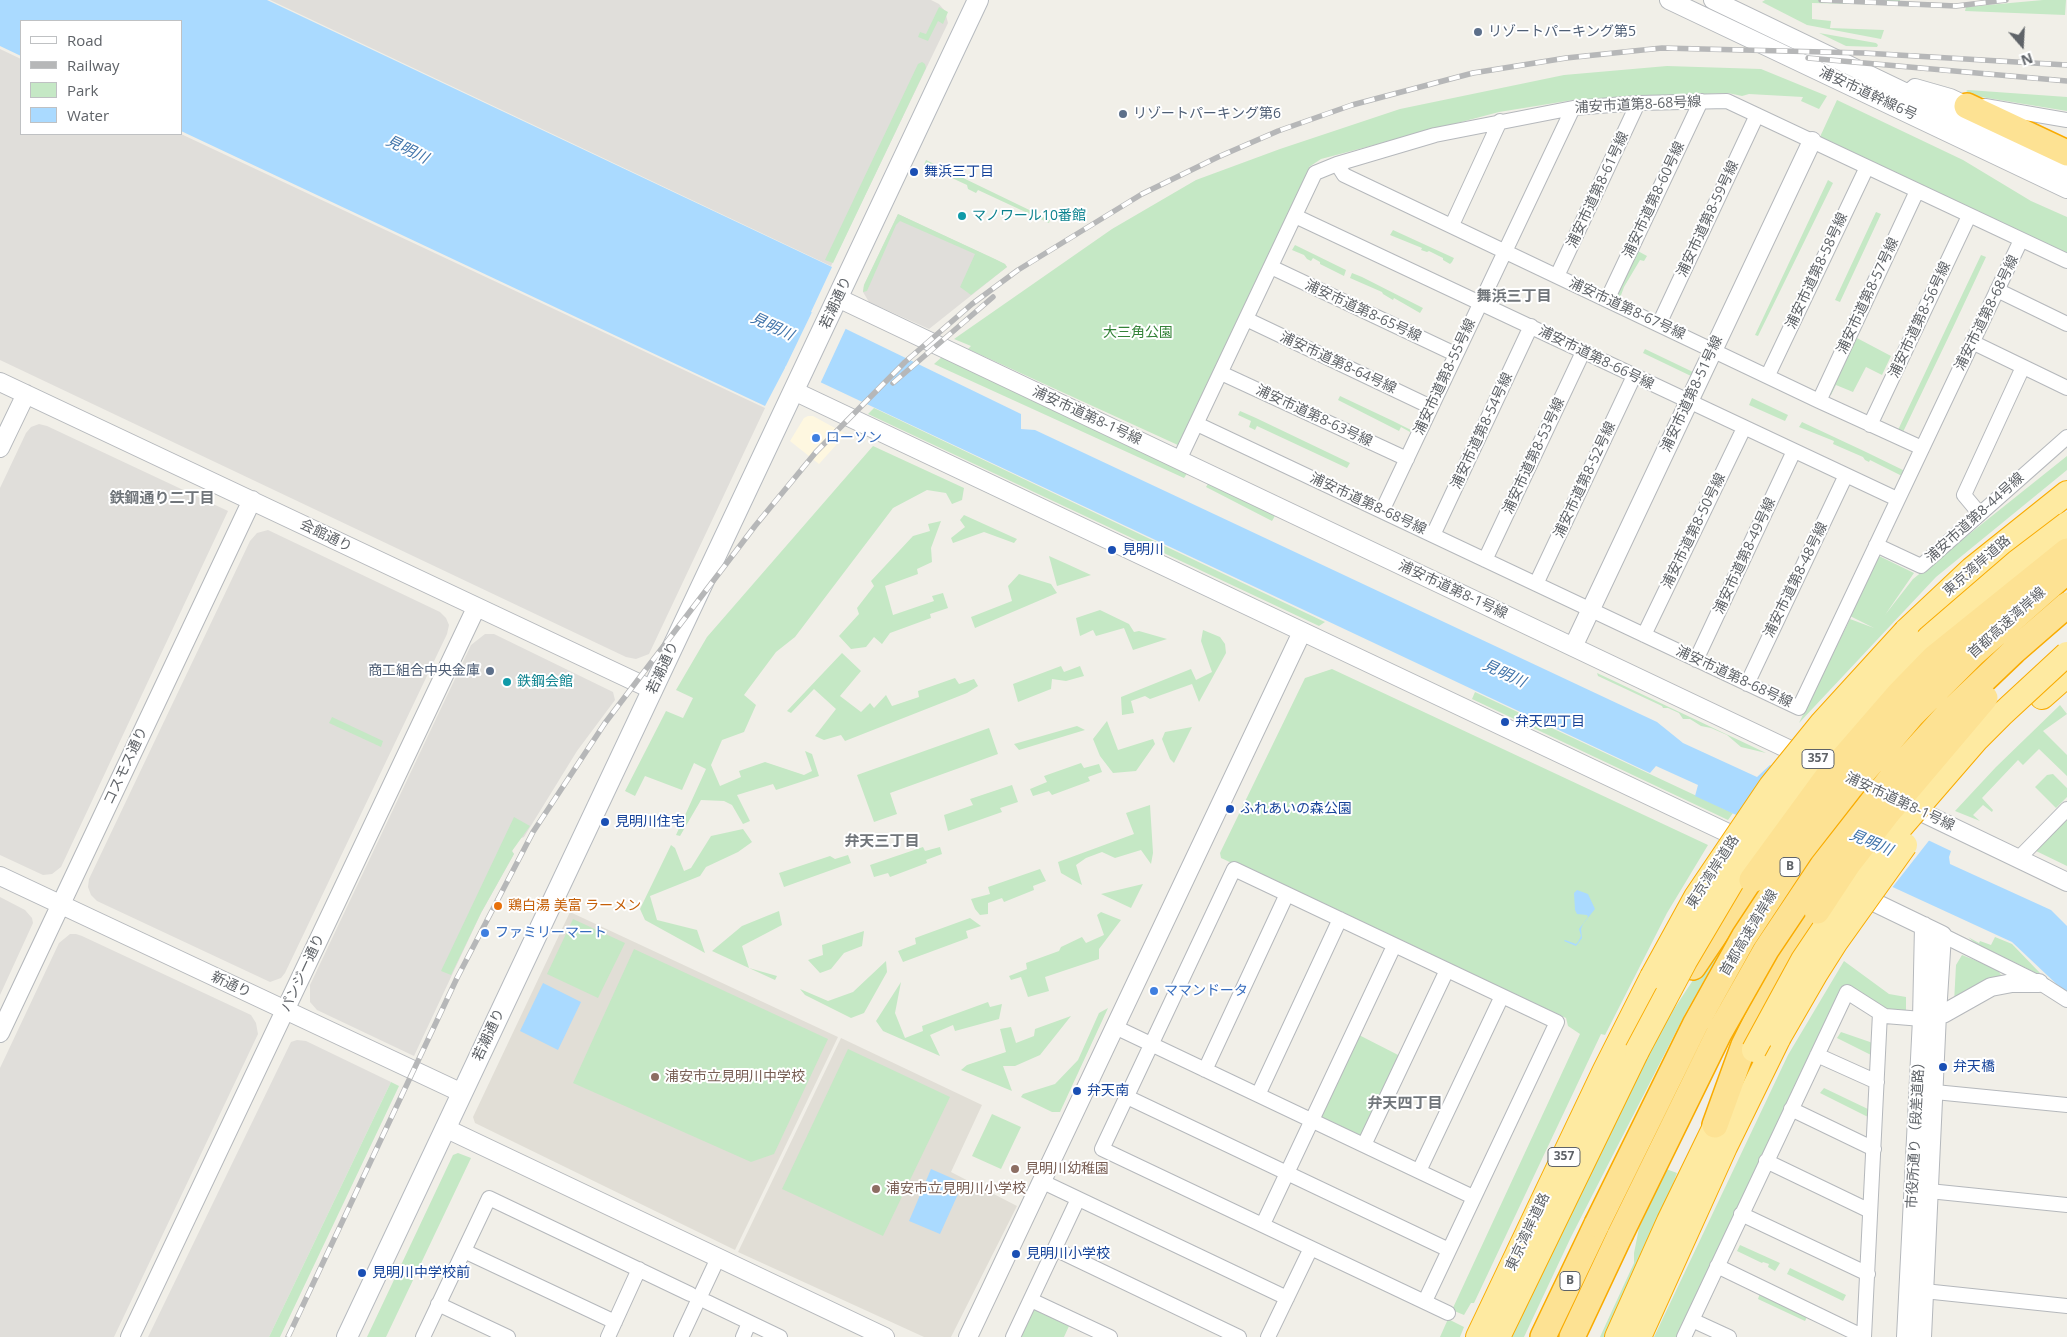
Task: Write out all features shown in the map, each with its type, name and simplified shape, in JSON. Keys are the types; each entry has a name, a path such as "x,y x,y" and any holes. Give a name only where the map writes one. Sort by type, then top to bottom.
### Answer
{"highway":[{"path":"1967,106 2067,153"},
{"name":"東京湾岸道路","path":"1478,1337 1652,977 1696,897 1771,786 1827,717 1906,631 1972,569 2067,492"},
{"name":"東京湾岸道路","path":"1498,1337 1637,1051 1685,961 1737,873 1782,807 1835,738 1870,699 1937,631 2017,562 2067,524"},
{"path":"1637,1051 1784,834 1828,776 1869,727 1934,658 2067,551"},
{"name":"首都高速湾岸線","path":"1543,1337 1696,1022 1744,937 1800,852 1848,789 1912,715 1991,637 2067,571"},
{"path":"1617,1337 1715,1125 1749,1047 1761,1010 1803,934 1848,864 1916,777 2043,636 2064,607"},
{"name":"首都高速湾岸線","path":"1572,1337 1719,1033 1766,950 1823,865 1871,802 1938,724 1990,673 2064,607"},
{"path":"1749,1047 1838,908 1886,844 1977,739 2067,654"},
{"path":"1638,1337 1725,1147 1779,1037 1826,958 1904,846 1955,786 2042,697 2067,675"}],"main road":[{"name":"若潮通り","path":"347,1337 978,0"}],"street":[{"name":"浦安市道幹線6号","path":"1669,0 2067,188"},
{"name":"浦安市道幹線6号","path":"1713,0 2067,170"},
{"path":"1887,83 1932,92 1967,106 1981,106 2067,120"},
{"name":"浦安市道第8-60号線","path":"1607,300 1701,101"},
{"name":"浦安市道第8-68号線","path":"1179,460 1315,173 1337,164 1436,135 1573,108 1638,103 1727,101 2021,240 1799,708 1197,424"},
{"name":"浦安市道第8-61号線","path":"1558,276 1638,103"},
{"name":"浦安市道第8-55号線","path":"1382,511 1573,108"},
{"name":"浦安市道第8-59号線","path":"1658,324 1757,115"},
{"path":"1452,225 1500,121"},
{"name":"浦安市道第8-51号線","path":"1572,646 1812,141"},
{"name":"浦安市道第8-67号線","path":"1337,164 1344,175 1922,448"},
{"name":"浦安市道第8-58号線","path":"1768,376 1867,167"},
{"name":"浦安市道第8-57号線","path":"1819,401 1917,192"},
{"name":"浦安市道第8-66号線","path":"1295,216 1897,499"},
{"name":"浦安市道第8-56号線","path":"1870,425 1969,216"},
{"path":"2021,240 2067,262"},
{"name":"浦安市道第8-65号線","path":"1271,267 1455,354"},
{"path":"1997,290 2067,324"},
{"name":"浦安市道第8-1号線","path":"838,298 2067,882"},
{"name":"浦安市道第8-64号線","path":"1246,319 1431,407"},
{"name":"浦安市道第8-54号線","path":"1434,535 1531,326"},
{"path":"1972,342 2067,388"},
{"name":"浦安市道第8-53号線","path":"1485,560 1583,352"},
{"path":"1979,513 1964,495 2023,367"},
{"name":"浦安市道第8-63号線","path":"1221,373 1406,459"},
{"name":"浦安市道第8-52号線","path":"1536,584 1634,376"},
{"name":"会館通り","path":"0,382 652,690"},
{"path":"797,384 1302,632 1924,926 2038,983 2067,1000"},
{"path":"0,448 26,394"},
{"name":"浦安市道第8-50号線","path":"1644,635 1744,428"},
{"name":"浦安市道第8-44号線","path":"1876,545 1921,566 1979,513 2067,438"},
{"name":"浦安市道第8-49号線","path":"1696,660 1794,451"},
{"name":"浦安市道第8-48号線","path":"1747,684 1846,475"},
{"name":"コスモス通り","path":"0,1032 252,500"},
{"name":"パンジー通り","path":"130,1337 476,608"},
{"path":"968,1337 1302,632"},
{"path":"2019,858 2067,809"},
{"path":"1425,1301 1557,1022 1234,869 1102,1148 1448,1313"},
{"name":"新通り","path":"0,876 462,1093"},
{"path":"1205,1070 1287,894"},
{"path":"1258,1095 1340,920"},
{"name":"市役所通り（段差道路）","path":"1922,1337 1935,1092 1924,926"},
{"name":"市役所通り（段差道路）","path":"1906,1337 1929,1017 1942,936"},
{"path":"1263,1224 1394,946"},
{"path":"1364,1145 1447,970"},
{"path":"1684,1337 1847,992 1885,1016 1929,1017 1943,1014 1991,987 2012,982 2038,983"},
{"path":"1419,1171 1502,996"},
{"path":"1717,1266 1864,1337 1880,1013"},
{"path":"1116,1027 1473,1197"},
{"path":"1817,1055 1877,1082"},
{"path":"1935,1092 2067,1105"},
{"path":"1127,1097 1449,1250"},
{"path":"1791,1109 1874,1149"},
{"path":"445,1128 885,1337"},
{"path":"1766,1162 1870,1211"},
{"path":"1043,1182 1287,1298"},
{"path":"1929,1191 2067,1205"},
{"path":"423,1337 489,1198 690,1294"},
{"path":"1013,1337 1078,1199"},
{"path":"1741,1214 1868,1274"},
{"path":"1268,1337 1311,1248"},
{"path":"1055,1249 1239,1337"},
{"path":"464,1251 615,1322"},
{"path":"681,1337 718,1258"},
{"path":"608,1337 639,1269"},
{"path":"1924,1291 2067,1306"},
{"path":"1031,1300 1110,1337"},
{"path":"706,1302 780,1337"},
{"path":"438,1304 508,1337"},
{"path":"1692,1320 1729,1337"},
{"path":"743,1337 749,1323"}],"shaded area":[{"path":"270,0 931,0 939,4 945,11 948,23 831,266"},
{"path":"0,49 20,59 20,135 182,134 765,408 649,654 636,659 626,657 0,360"},
{"path":"898,214 1005,264 1007,267 929,329 869,302 863,292 864,285"},
{"path":"813,416 846,434 819,464 790,441 804,418"},
{"path":"39,424 47,426 228,511 61,867 52,874 43,875 0,855 0,488 26,433 31,427"},
{"path":"268,530 440,612 446,618 449,625 447,634 285,973 281,978 270,982 97,901 91,895 88,887 89,879 250,541 257,533"},
{"path":"485,634 494,634 613,692 615,700 577,751 524,837 519,839 512,851 514,854 481,913 414,1056 317,1010 310,1002 310,985 471,645"},
{"path":"0,897 25,910 32,918 33,923 0,995"},
{"name":"浦安市立見明川中学校","path":"570,912 838,1037 735,1250 475,1123 473,1117"},
{"path":"70,934 82,936 251,1015 256,1023 258,1034 114,1337 0,1337 0,1068 59,943"},
{"name":"浦安市立見明川小学校","path":"841,1038 982,1105 951,1172 1017,1206 951,1337 924,1337 738,1252"},
{"path":"297,1040 306,1041 391,1082 269,1337 148,1337 291,1042"}],"green space":[{"path":"1765,0 1900,0 1900,5 1812,3 1812,19 1831,21 1830,28 1884,30 1881,39 1807,25 1762,2"},
{"path":"2043,0 2066,0 2065,15 1965,11 1966,7"},
{"path":"939,7 948,12 943,24 938,21 928,41 918,37 920,32 926,34"},
{"path":"1819,33 1876,43 1878,45 1877,47 1846,46"},
{"path":"922,62 926,68 833,263 825,260 918,64"},
{"name":"大三角公園","path":"1667,66 1761,69 1827,96 1819,109 1801,101 1803,97 1749,94 1742,96 1728,93 1573,100 1499,112 1321,159 1309,167 1310,170 1180,446 968,349 971,346 954,339 1112,229 1196,180 1280,149 1400,109 1564,75"},
{"path":"1966,91 2067,97 2067,111 1975,96"},
{"path":"1837,100 1963,160 2031,201 2067,217 2067,255 1819,139"},
{"path":"926,160 1050,220 1049,223 978,190 976,193 968,189 967,185 924,165"},
{"path":"1828,180 1833,183 1758,336 1755,335"},
{"path":"1876,212 1881,214 1840,302 1835,300"},
{"path":"898,214 995,259 1007,267 971,295 960,287 975,254 900,221 896,225 867,291 863,292 864,285"},
{"path":"1393,230 1454,258 1452,262 1450,264 1429,251 1421,250 1422,248 1390,235"},
{"path":"1295,245 1346,270 1344,276 1320,264 1320,262 1313,258 1311,261 1304,255 1292,250"},
{"path":"1636,250 1647,256 1644,261 1640,260 1624,287 1620,298 1627,301 1626,303 1617,300 1615,295"},
{"path":"1981,255 1986,257 1949,336 1903,432 1898,430"},
{"path":"1352,273 1423,308 1420,313 1394,298 1393,300 1382,292 1350,278"},
{"path":"1855,337 1891,356 1882,375 1866,367 1853,392 1836,385 1831,395 1828,393"},
{"path":"1645,349 1693,372 1691,376 1643,353"},
{"path":"943,356 1188,472 1184,478 934,364"},
{"path":"1340,396 1411,430 1410,432 1401,427 1399,431 1338,400"},
{"path":"1752,398 1788,415 1785,421 1749,405"},
{"path":"874,408 1325,622 1319,626 868,414"},
{"path":"1240,411 1350,463 1347,468 1257,426 1255,430 1249,427 1251,421 1238,415"},
{"path":"1802,422 1905,471 1902,476 1870,460 1869,462 1863,457 1833,444 1834,441 1799,427"},
{"path":"873,446 964,488 962,500 952,504 946,493 927,490 893,508 795,637 776,652 744,695 756,705 744,732 722,740 711,765 720,786 741,777 739,771 765,762 804,775 812,771 805,751 812,754 819,776 776,790 773,784 737,795 750,821 743,824 732,805 724,801 701,800 680,836 676,835 706,769 694,763 682,790 645,776 635,796 625,791 666,711 683,718 693,698 676,690 707,637"},
{"path":"2067,456 2067,470 1936,577 1799,723 1850,619 1874,628 1850,616 1879,556 1914,573 1885,615 1913,579"},
{"path":"1209,482 1276,514 1272,521 1206,487"},
{"path":"964,515 1017,539 1014,543 984,532 953,543 951,538 965,527 960,520"},
{"path":"941,521 931,548 932,562 917,569 918,574 885,586 893,615 934,601 932,596 943,593 948,608 930,614 931,618 890,633 882,644 874,637 866,647 851,649 839,636 859,614 857,608 874,586 871,581 913,536 930,531 928,524"},
{"path":"1049,556 1067,564 1091,575 1057,586"},
{"path":"1019,574 1051,584 1057,593 975,628 971,617 1012,601 1008,586"},
{"path":"1100,610 1129,624 1134,632 1139,631 1167,639 1133,650 1124,628 1096,636 1093,630 1080,636 1076,618"},
{"path":"1203,630 1220,637 1225,644 1226,653 1199,702 1192,684 1150,699 1145,696 1131,701 1134,713 1122,715 1121,697 1191,669 1196,680 1212,672 1201,641"},
{"path":"842,653 861,671 840,696 861,712 870,703 874,708 886,695 892,706 919,697 918,691 955,678 959,684 974,679 978,686 967,693 845,741 841,735 824,740 815,736 836,709 814,689 791,713 787,711"},
{"path":"1061,666 1064,672 1080,666 1084,676 1066,681 1052,679 1051,689 1018,702 1013,684"},
{"path":"1332,669 1708,845 1667,913 1605,1035 1601,1034 1474,1303 1471,1303 1464,1315 1452,1310 1580,1034 1568,1026 1566,1018 1221,858 1220,853 1305,678"},
{"path":"1597,673 1766,753 1741,747 1727,735 1701,726 1690,719 1683,719 1679,713 1663,708 1598,676"},
{"path":"1475,692 1733,813 1728,820 1472,699"},
{"path":"2060,705 2067,714 2043,731 2067,755 2067,776 2039,749 2023,765 2018,760 1982,798 1993,810 1992,812 1983,805 1973,815 1980,821 1955,811 1996,767"},
{"path":"332,717 383,741 381,747 329,723"},
{"path":"1107,721 1118,750 1153,739 1155,744 1136,771 1113,773 1100,756 1093,739"},
{"path":"1077,726 1085,730 1019,750 1014,744"},
{"path":"1192,727 1174,763 1170,759 1162,739 1165,732"},
{"path":"989,728 998,754 890,793 897,814 874,822 857,775"},
{"path":"1081,763 1084,768 1099,764 1102,772 1088,777 1090,781 1052,795 1049,791 1033,796 1030,789 1047,782 1044,776"},
{"path":"2053,774 2067,788 2067,797 2056,808 2035,787 2047,775"},
{"path":"1012,785 1018,802 1000,808 1002,812 948,831 944,815 973,805 970,799"},
{"path":"1150,805 1153,853 1151,864 1141,850 1115,858 1102,852 1086,858 1076,865 1082,885 1061,873 1058,862 1134,834 1126,813"},
{"path":"514,817 530,826 512,851 514,854 481,913 451,975 441,971"},
{"path":"2067,818 2067,866 2034,850"},
{"path":"743,829 752,842 738,852 706,867 700,876 650,896 657,920 697,930 705,953 645,920 640,909 671,845 675,848 684,871 691,868 711,836"},
{"path":"923,847 925,851 940,847 942,854 926,860 927,863 890,877 888,873 874,877 870,865"},
{"path":"848,855 851,863 784,887 779,873 830,856 835,859"},
{"path":"1040,869 1046,881 1033,886 1034,890 1004,902 1002,898 988,903 988,914 980,915 975,909 971,899 990,894 988,887"},
{"path":"1143,884 1131,908 1101,894"},
{"path":"779,911 782,925 742,946 749,968 777,976 775,980 712,951 742,926"},
{"path":"1101,912 1121,920 1099,949 1099,959 1045,977 1049,991 1028,997 1021,977 1011,980 1009,976 1027,969 1026,963 1059,951 1061,947 1082,937 1086,943 1104,935 1097,915"},
{"path":"970,918 981,926 966,931 968,938 903,962 898,951 916,944 915,938"},
{"path":"573,919 625,943 598,998 547,974"},
{"path":"864,931 862,946 844,953 831,969 820,973 808,960 823,955 822,945"},
{"path":"1732,931 1686,1012 1571,1237 1524,1337 1503,1337 1647,1050 1699,971"},
{"path":"1968,937 1979,943 1980,941 1991,945 1995,937 2012,944 2040,973 2038,974 1975,943"},
{"path":"634,949 828,1039 774,1154 751,1162 573,1083"},
{"path":"1962,955 1997,969 2001,975 1996,981 1954,1003 1956,965"},
{"path":"886,961 887,972 864,1013 851,1018 805,995 800,989 828,1001 853,992"},
{"path":"1844,961 1889,994 1906,997 1906,1014 1882,1009 1845,988 1679,1337 1654,1337 1788,1055"},
{"path":"901,982 895,1013 905,1038 923,1031 922,1026 988,1002 990,1007 1002,1004 999,1019 955,1031 953,1025 930,1035 940,1056 883,1031 876,1021"},
{"path":"1108,1008 1060,1112 1052,1112 1021,1097 1023,1094 1055,1084 1078,1060 1099,1013"},
{"path":"1071,1016 1040,1055 1015,1066 1003,1066 1012,1091 961,1070 967,1065 1006,1052 1000,1029 1011,1027 1016,1043 1034,1036 1035,1029"},
{"path":"1841,1032 1873,1044 1873,1056 1837,1038"},
{"path":"1359,1035 1402,1057 1364,1136 1359,1137 1323,1121 1321,1115"},
{"path":"848,1049 950,1097 883,1236 782,1189"},
{"path":"391,1082 399,1086 280,1337 269,1337"},
{"path":"1824,1088 1870,1110 1870,1118 1820,1093"},
{"path":"992,1114 1021,1127 1001,1169 972,1156"},
{"path":"458,1153 471,1158 386,1337 367,1337 453,1155"},
{"path":"1666,1169 1677,1173 1651,1242 1608,1337 1600,1337 1634,1263 1639,1228"},
{"path":"1740,1245 1780,1263 1775,1271 1768,1267 1769,1264 1762,1263 1737,1251"},
{"path":"1790,1268 1846,1295 1843,1301 1787,1274"},
{"path":"1760,1293 1808,1315 1805,1321 1758,1299"},
{"path":"1033,1309 1069,1326 1064,1337 1020,1337"},
{"path":"1448,1319 1464,1327 1460,1337 1440,1337"}],"water":[{"path":"0,0 267,0 832,267 811,312 1021,414 1021,429 1035,430 1657,722 1683,743 1757,777 1770,765 1951,851 1949,857 1950,864 2051,910 2067,926 2067,994 2012,942 1695,796 1698,785 1656,766 1650,773 786,366 765,406 182,131 182,20 20,20 20,56 0,46"},
{"path":"1577,890 1588,894 1595,909 1583,924 1581,929 1582,938 1576,946 1564,941 1576,944 1578,942 1581,936 1579,929 1588,917 1587,915 1577,914 1575,910 1574,893"},
{"path":"543,983 581,1002 558,1050 520,1031"},
{"path":"931,1169 963,1183 940,1234 909,1221"}],"pier":[{"path":"812,312 846,328 820,384 785,368"},
{"path":"1910,828 1931,838 1891,889 1870,880"}],"railway":[{"path":"1821,0 1956,6 2006,0"},
{"path":"288,1337 457,978 533,832 605,723 755,526 816,452 905,362 972,304 1018,270 1142,194 1218,157 1278,131 1352,105 1473,73 1566,58 1662,48 1864,53 2067,65"},
{"path":"1808,58 2067,81"},
{"path":"893,383 993,297"}],"place":[{"name":"リゾートパーキング第5","path":"1478,32"},
{"name":"リゾートパーキング第6","path":"1123,114"},
{"name":"舞浜三丁目","path":"914,172"},
{"name":"マノワール10番館","path":"962,216"},
{"name":"ローソン","path":"816,438"},
{"name":"見明川","path":"1112,550"},
{"name":"商工組合中央金庫","path":"490,671"},
{"name":"鉄鋼会館","path":"507,682"},
{"name":"弁天四丁目","path":"1505,722"},
{"name":"ふれあいの森公園","path":"1230,809"},
{"name":"見明川住宅","path":"605,822"},
{"name":"鶏白湯 美富 ラーメン","path":"498,906"},
{"name":"ファミリーマート","path":"485,933"},
{"name":"ママンドータ","path":"1154,991"},
{"name":"弁天橋","path":"1943,1067"},
{"name":"浦安市立見明川中学校","path":"655,1077"},
{"name":"弁天南","path":"1077,1091"},
{"name":"見明川幼稚園","path":"1015,1169"},
{"name":"浦安市立見明川小学校","path":"876,1189"},
{"name":"見明川小学校","path":"1016,1254"},
{"name":"見明川中学校前","path":"362,1273"}],"district":[{"name":"舞浜三丁目","path":"1514,297"},
{"name":"鉄鋼通り二丁目","path":"162,499"},
{"name":"弁天三丁目","path":"882,842"},
{"name":"弁天四丁目","path":"1405,1104"}]}
